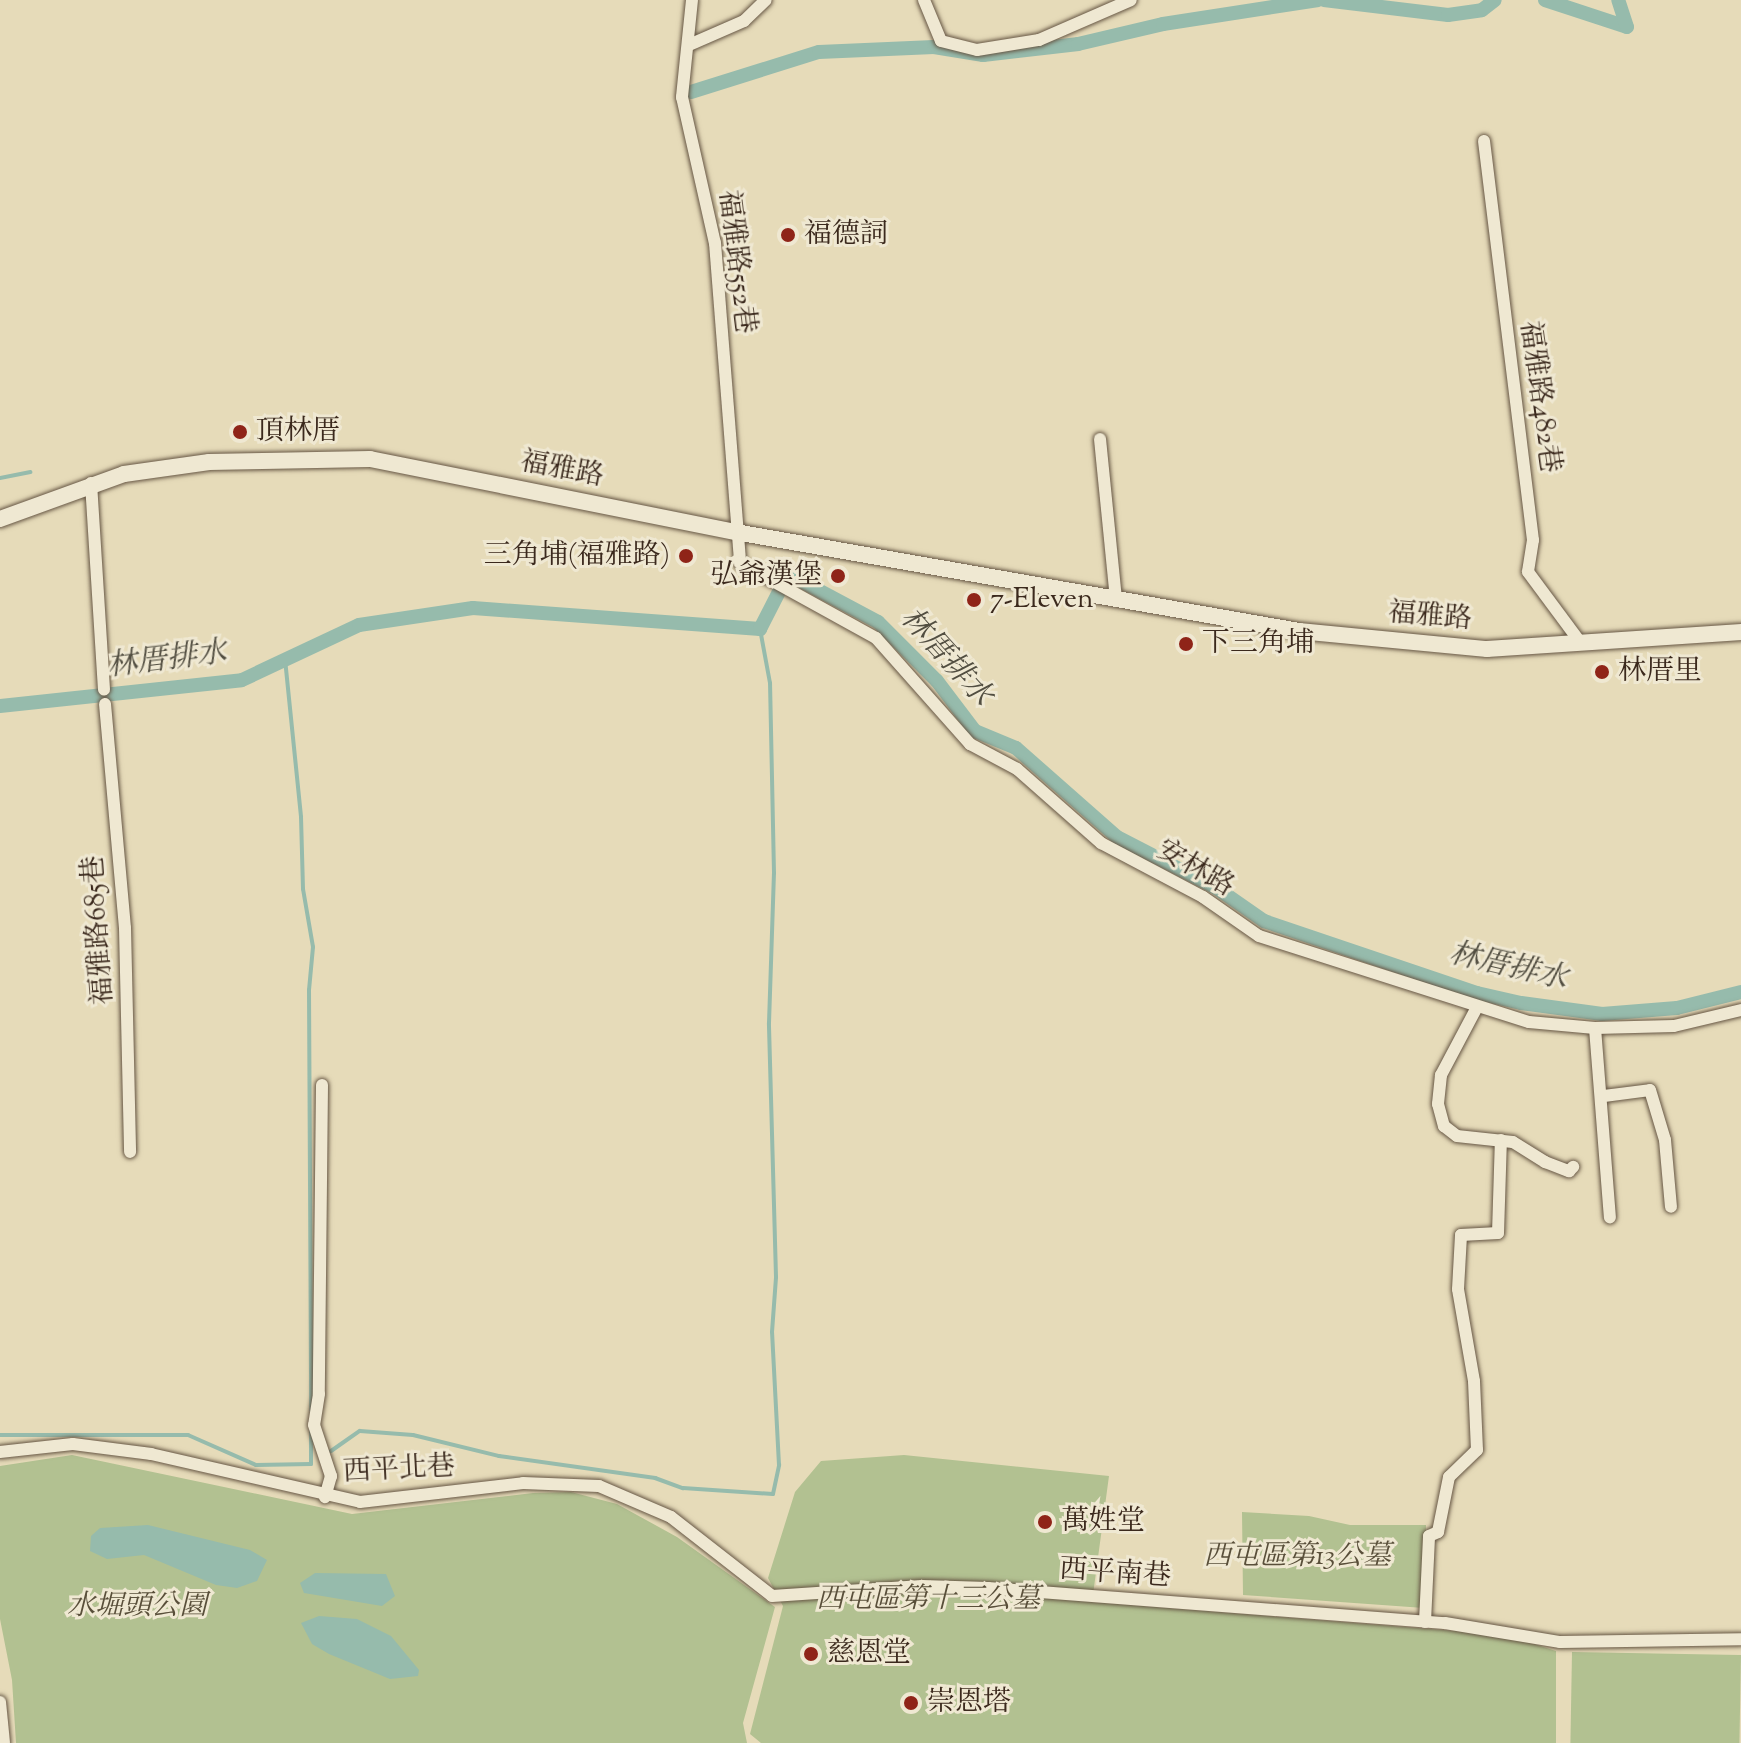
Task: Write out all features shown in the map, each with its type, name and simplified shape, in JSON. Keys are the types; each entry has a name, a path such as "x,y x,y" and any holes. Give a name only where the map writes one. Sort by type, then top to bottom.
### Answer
{"main road":[{"name":"福雅路","path":"0,519 91,483 209,462 370,459 741,533 1299,631 1456,646 1741,632"}],"street":[{"name":"福雅路552巷","path":"692,0 682,97 715,243 741,533"},
{"path":"689,45 744,21 766,0"},
{"path":"924,0 941,41 977,50 1039,40 1131,0"},
{"name":"福雅路482巷","path":"1484,141 1533,540 1528,572 1580,642"},
{"path":"1100,439 1116,598"},
{"path":"91,483 104,690"},
{"name":"安林路","path":"741,533 742,565 876,638 970,744 1017,769 1101,843 1203,897 1259,936 1476,1009 1529,1022 1595,1028 1674,1026 1741,1010"},
{"name":"福雅路685巷","path":"105,704 125,928 130,1152"},
{"path":"1476,1009 1441,1075 1438,1104 1449,1133 1501,1140 1565,1170 1573,1167"},
{"path":"1595,1028 1604,1096 1610,1217"},
{"path":"322,1085 319,1394 314,1425 331,1476 325,1497"},
{"path":"1604,1096 1650,1090 1665,1140 1671,1207"},
{"path":"1425,1622 1429,1536 1438,1532 1449,1477 1477,1450 1474,1381 1458,1289 1461,1235 1498,1233 1501,1140"},
{"name":"西平北巷","path":"0,1452 73,1444 151,1454 325,1497 360,1502 523,1483 599,1486 671,1517 772,1596"},
{"name":"西平南巷","path":"772,1596 922,1586 988,1588 1496,1628 1560,1642 1741,1639"},
{"path":"0,1702 4,1743"}],"green space":[{"name":"水堀頭公園","path":"72,1455 352,1514 533,1493 571,1492 617,1504 677,1537 775,1607 743,1723 747,1743 16,1743 12,1680 0,1619 0,1466"},
{"name":"西屯區第十三公墓","path":"904,1455 1109,1476 1092,1602 1506,1635 1556,1651 1556,1743 761,1743 750,1734 783,1606 768,1578 795,1492 821,1461"},
{"name":"西屯區第13公墓","path":"1242,1512 1309,1516 1350,1525 1426,1525 1424,1608 1243,1595"},
{"path":"1572,1652 1741,1655 1739,1743 1570,1743"}],"shaded area":[{"path":"148,1525 250,1550 267,1560 257,1581 237,1588 216,1585 144,1555 107,1559 90,1551 91,1536 100,1528"},
{"path":"315,1573 386,1574 395,1596 382,1606 304,1593 300,1583"},
{"path":"319,1616 357,1619 391,1636 419,1670 418,1676 390,1679 312,1644 301,1623"}],"waterway":[{"path":"691,92 819,52 934,47 983,55 1078,44 1163,24 1318,0"},
{"path":"1324,0 1448,15 1482,10 1495,0"},
{"path":"1545,0 1627,27 1618,0"},
{"path":"0,478 30,472"},
{"name":"林厝排水","path":"0,706 242,680 359,625 473,608 760,629 788,574 878,622 937,681 975,731 1016,748 1117,837 1218,889 1264,921 1477,993 1521,1003 1602,1014 1677,1008 1741,992"},
{"path":"331,1451 360,1431 413,1435 499,1456 655,1478 683,1488 773,1494 779,1465 772,1332 776,1277 769,1023 774,873 770,683 760,629"},
{"path":"285,659 301,817 303,889 313,947 309,990 311,1410"},
{"path":"311,1430 311,1464"},
{"path":"0,1435 188,1435 256,1465 311,1464"}],"place":[{"name":"福德詞","path":"788,235"},
{"name":"頂林厝","path":"240,432"},
{"name":"三角埔(福雅路)","path":"686,556"},
{"name":"弘爺漢堡","path":"838,576"},
{"name":"7-Eleven","path":"974,600"},
{"name":"下三角埔","path":"1186,644"},
{"name":"林厝里","path":"1602,672"},
{"name":"萬姓堂","path":"1045,1522"},
{"name":"慈恩堂","path":"811,1654"},
{"name":"崇恩塔","path":"911,1703"}]}
